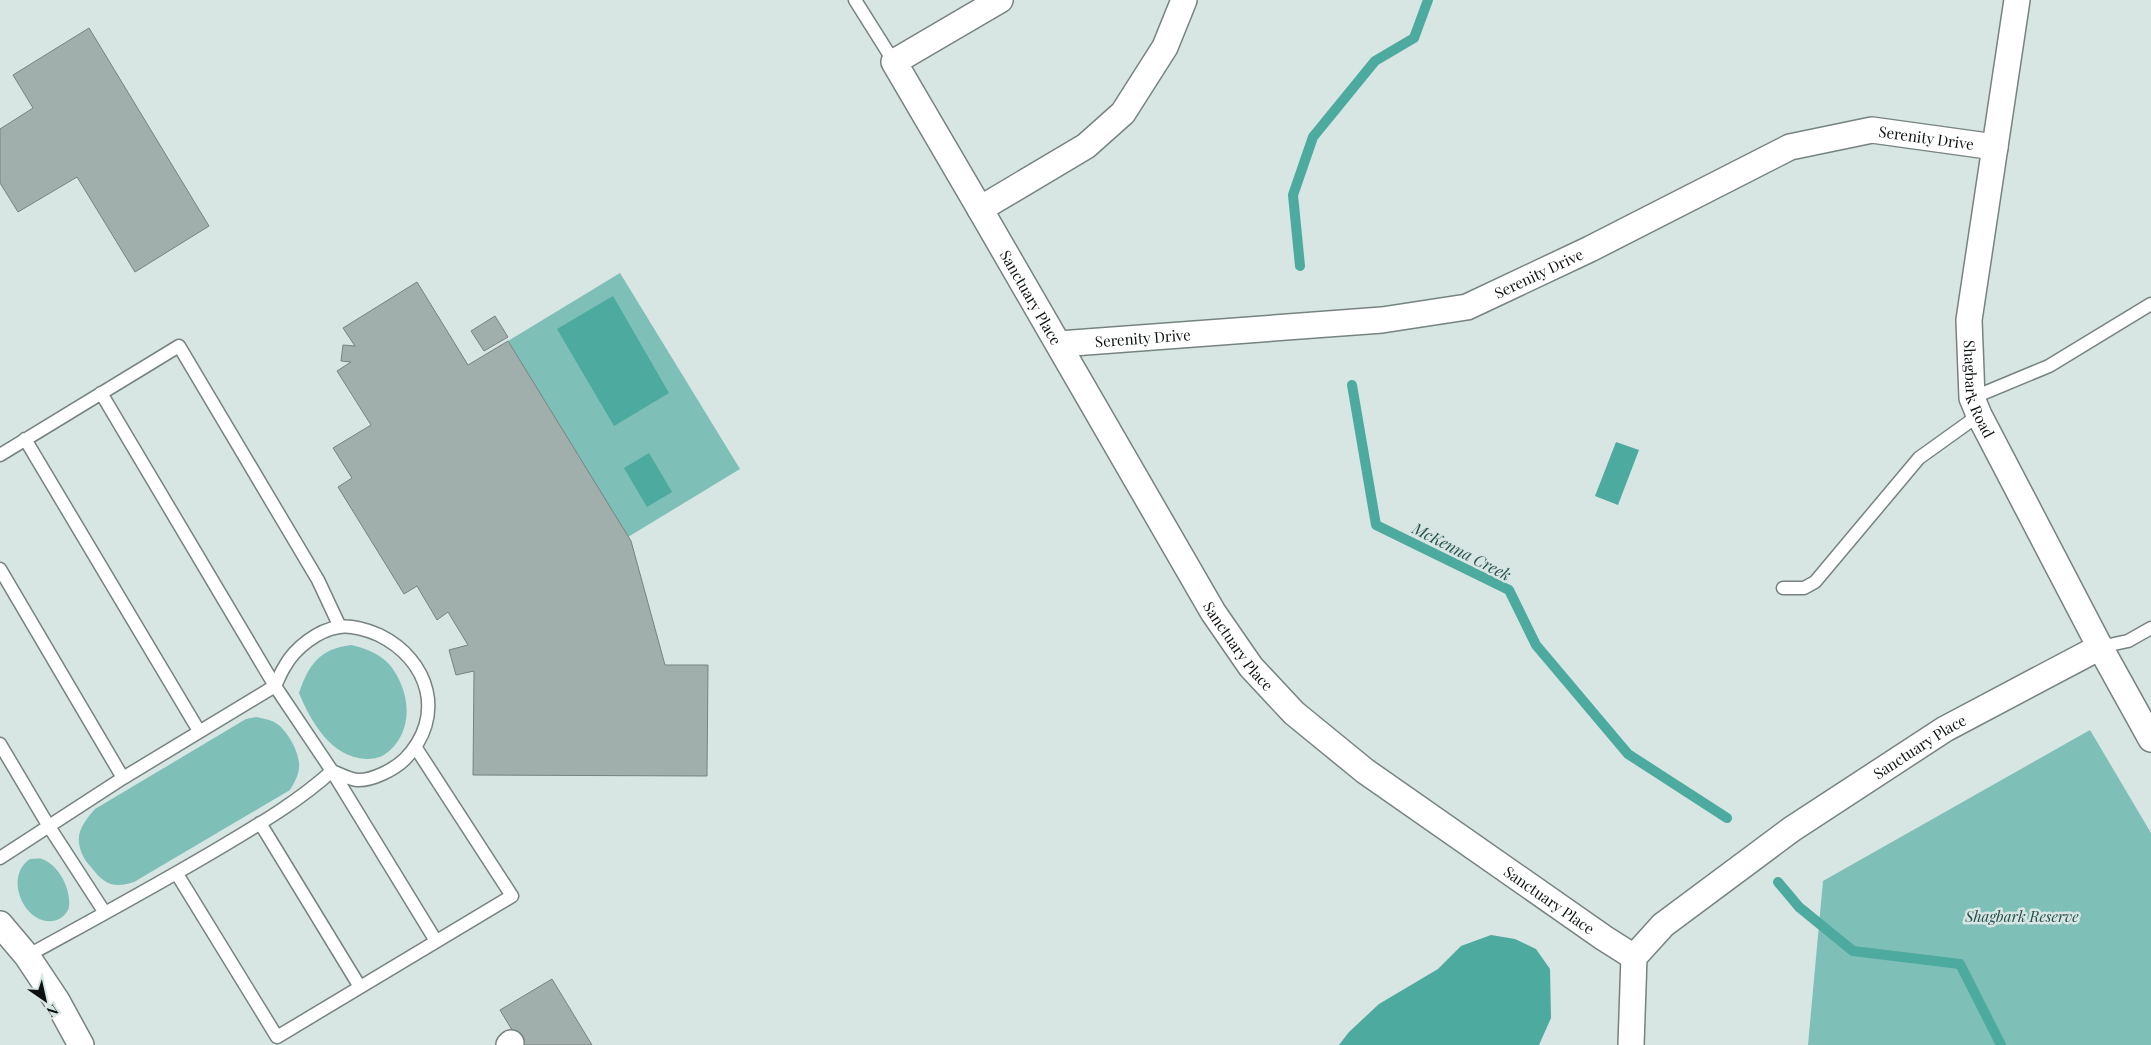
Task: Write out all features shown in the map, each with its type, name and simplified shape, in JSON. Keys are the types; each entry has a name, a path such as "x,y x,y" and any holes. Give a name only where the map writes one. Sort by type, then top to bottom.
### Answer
{"street":[{"path":"894,62 1000,0"},
{"path":"980,209 1086,146 1123,113 1165,46 1184,0"},
{"name":"Shagbark Road","path":"2017,0 1969,320 1976,406 2100,648 2151,739"},
{"name":"Sanctuary Place","path":"894,62 1214,612 1251,667 1294,713 1365,771 1634,957 1663,925 1792,829 1945,729 2100,648"},
{"name":"Serenity Drive","path":"1059,344 1382,320 1467,307 1590,249 1790,147 1872,130 1995,146"},
{"path":"0,924 27,956 57,1001 81,1045"},
{"path":"1631,1045 1634,957"}],"lane":[{"path":"855,0 894,62"},
{"path":"1783,588 1804,588 1815,582 1919,458 1976,406 2049,366 2151,304"},
{"path":"0,455 178,346 318,580 340,626"},
{"path":"101,393 275,686 332,771 436,941"},
{"path":"25,439 199,731"},
{"path":"0,569 123,778"},
{"path":"0,858 123,778 275,686 285,665 305,644 320,633 340,626 369,630 395,643 416,665 425,686 429,708 425,731 416,748 401,763 375,777 358,780 332,771"},
{"path":"2100,648 2128,641 2151,628"},
{"path":"0,744 48,825 105,913"},
{"path":"177,874 277,1037 512,896 416,748"},
{"path":"27,956 177,874 313,788 332,771"},
{"path":"260,823 360,987"}],"green space":[{"path":"620,273 740,469 628,537 508,341"},
{"path":"351,645 371,651 388,663 402,685 405,698 407,710 401,735 394,746 384,755 377,758 354,757 342,752 333,745 316,726 299,693 307,674 317,660 331,650"},
{"path":"256,717 270,720 277,724 286,733 293,745 298,757 299,770 290,790 134,882 115,885 100,878 85,859 80,850 79,843 81,829 95,809 246,719"},
{"name":"Shagbark Reserve","path":"2090,730 2151,833 2151,1045 1808,1045 1823,881"},
{"path":"30,859 41,859 48,862 54,866 63,878 68,892 69,906 61,918 50,921 39,919 30,912 23,902 18,891 18,879 21,868"}],"shaded area":[{"path":"613,296 669,393 614,426 557,329"},
{"path":"1616,442 1639,450 1618,505 1595,496"},
{"path":"649,453 672,492 647,507 624,468"},
{"path":"1491,935 1515,939 1536,949 1550,969 1551,1018 1539,1045 1339,1045 1349,1032 1379,1004 1438,969 1461,946"}],"building":[{"path":"89,28 209,226 135,272 77,177 18,212 0,183 0,129 33,108 13,75"},
{"path":"417,282 468,365 508,341 631,541 665,665 708,665 707,776 473,775 474,671 456,675 449,650 468,645 448,612 437,620 417,586 404,594 338,487 352,478 333,448 371,425 337,371 351,362 341,361 343,345 355,346 343,328"},
{"path":"495,316 508,337 484,351 471,331"},
{"path":"552,979 592,1045 521,1045 500,1010"}],"waterway":[{"name":"McKenna Creek","path":"1300,266 1293,195 1313,137 1375,61 1414,38 1428,0"},
{"name":"McKenna Creek","path":"1352,385 1376,525 1509,590 1536,645 1628,754 1727,818"},
{"name":"McKenna Creek","path":"1778,882 1799,907 1853,951 1960,964 2001,1045"}]}
